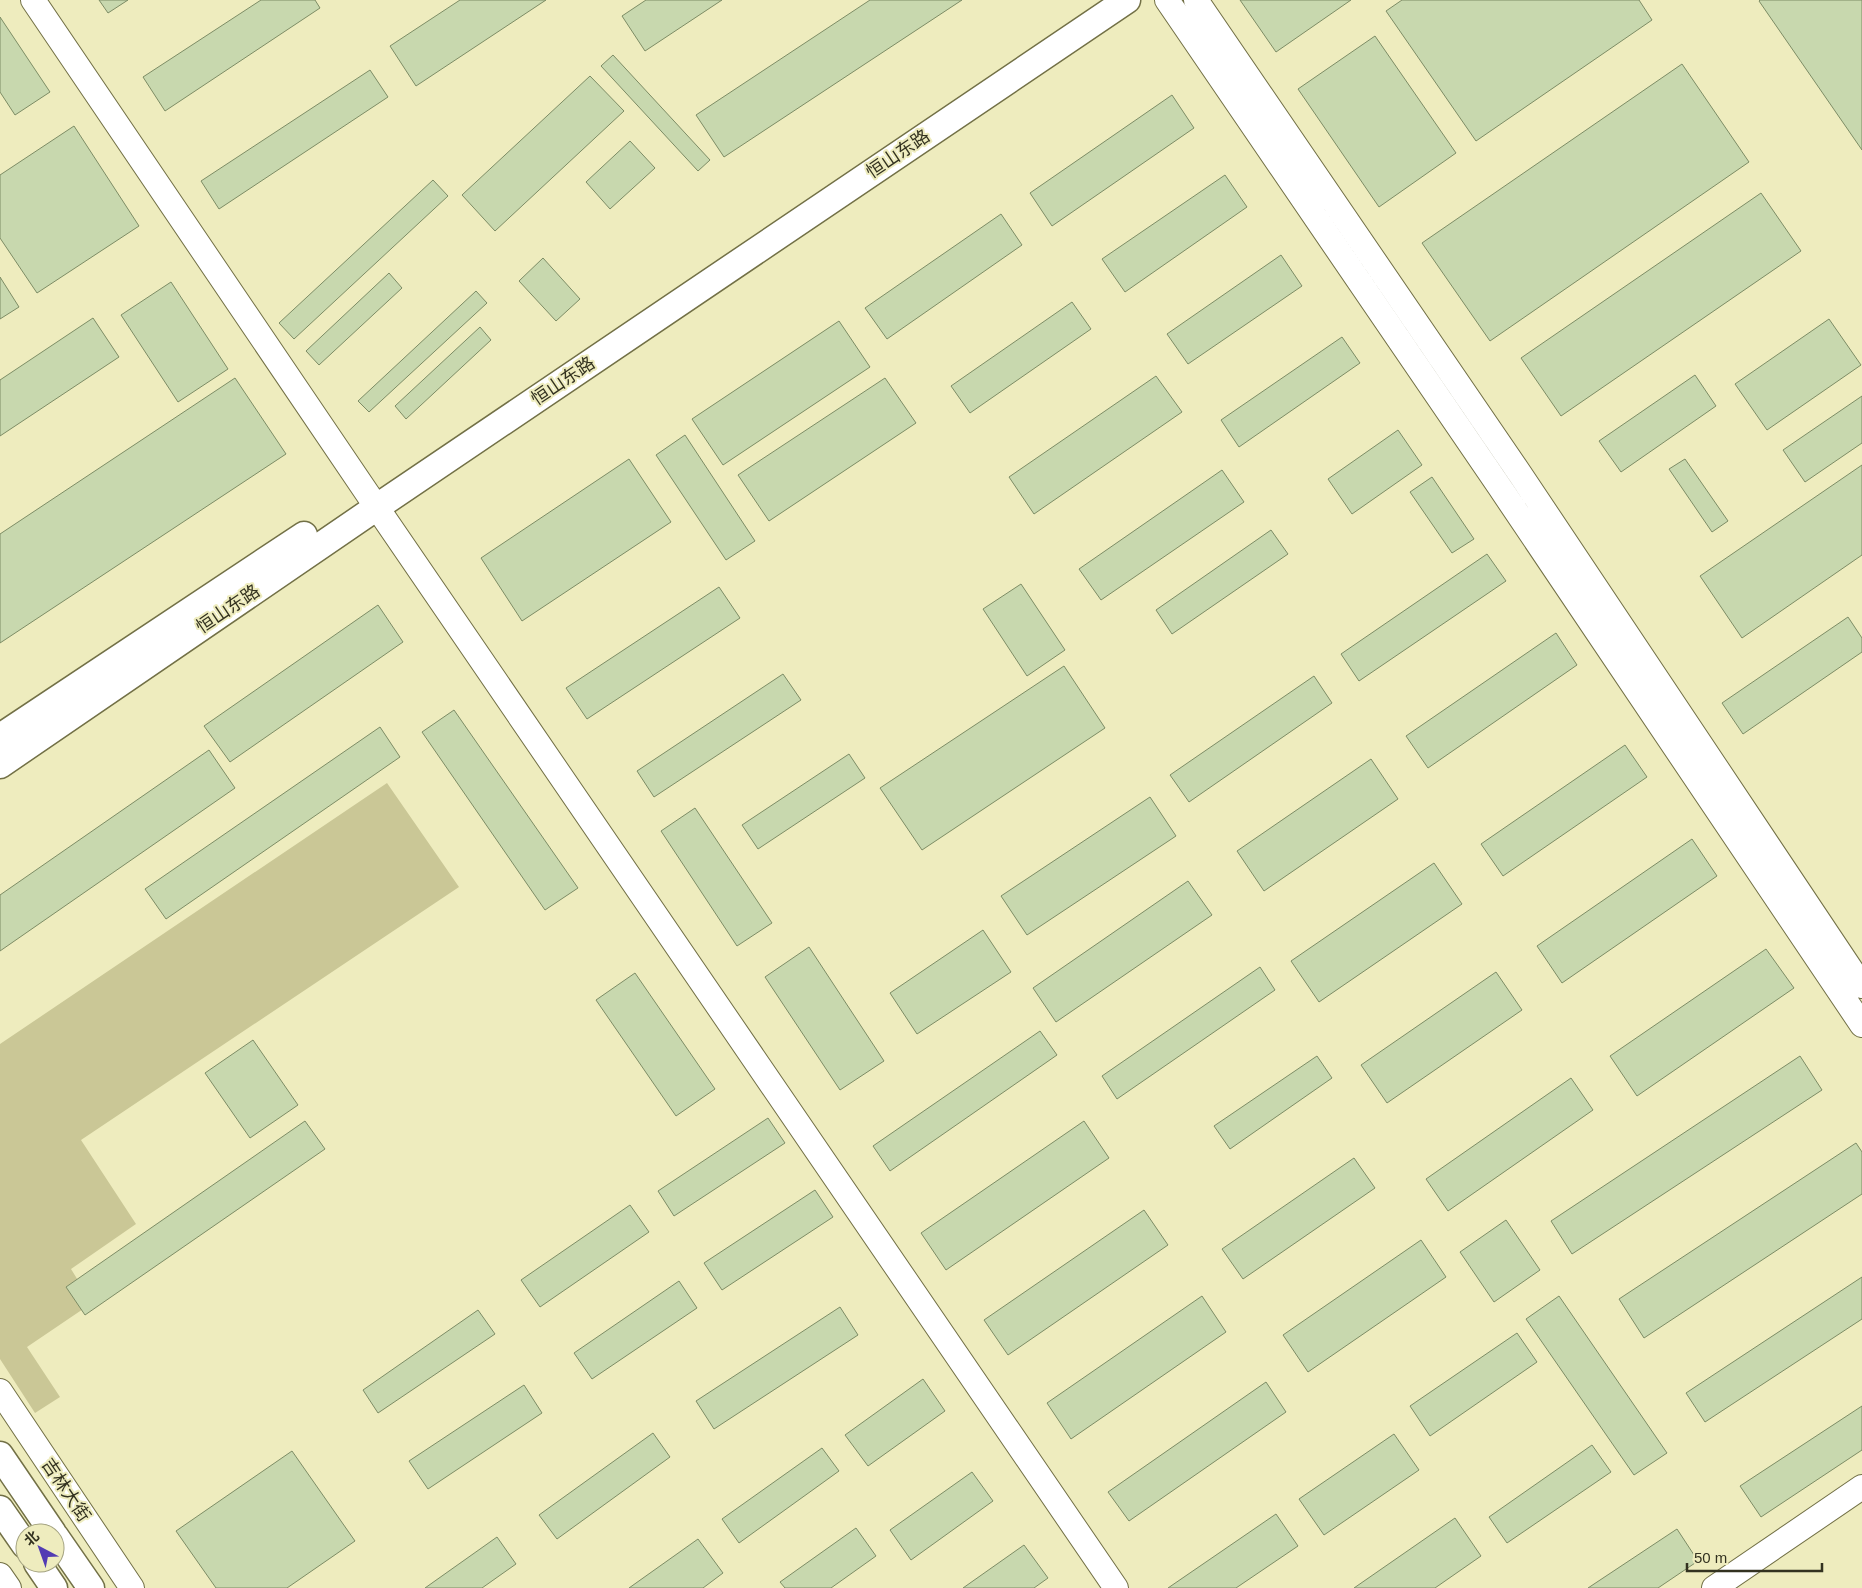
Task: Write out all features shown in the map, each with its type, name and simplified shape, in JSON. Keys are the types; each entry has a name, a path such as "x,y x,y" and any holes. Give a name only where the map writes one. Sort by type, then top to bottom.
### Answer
{"main road":[{"name":"恒山东路","path":"0,764 372,500 1103,0"},
{"name":"恒山东路","path":"0,737 372,500 1127,0"},
{"name":"吉林大街","path":"0,1455 46,1523"},
{"path":"0,1508 15,1530"},
{"name":"吉林大街","path":"65,1550 91,1588"},
{"path":"44,1573 54,1588"}],"street":[{"path":"34,0 372,500 1116,1588"},
{"path":"1167,0 1499,486 1862,1026"},
{"path":"1196,0 1526,483 1862,986"},
{"name":"吉林大街","path":"0,1391 132,1588"},
{"path":"1714,1588 1862,1487"},
{"path":"1743,1588 1862,1506"},
{"path":"0,1574 9,1588"}],"shaded area":[{"path":"387,783 459,887 81,1140 136,1224 71,1269 92,1303 27,1347 60,1397 35,1413 0,1359 0,1044"}],"building":[{"path":"99,0 128,0 108,13"},
{"path":"261,0 315,0 320,8 165,111 143,77"},
{"path":"460,0 546,0 416,86 390,46"},
{"path":"646,0 722,0 645,51 622,16"},
{"path":"870,0 962,0 724,157 696,115"},
{"path":"1240,0 1351,0 1276,52"},
{"path":"1402,0 1639,0 1652,20 1476,141 1386,11"},
{"path":"1862,0 1862,150 1759,1"},
{"path":"0,17 50,92 15,115 0,92"},
{"path":"1375,36 1456,153 1379,207 1298,89"},
{"path":"613,55 710,160 698,171 601,66"},
{"path":"1682,64 1749,162 1490,341 1422,243"},
{"path":"370,70 388,97 219,209 201,181"},
{"path":"590,76 624,111 495,231 462,195"},
{"path":"1172,95 1194,128 1052,226 1030,193"},
{"path":"74,126 139,226 37,293 0,238 0,175"},
{"path":"630,141 655,168 610,209 586,182"},
{"path":"1225,175 1247,207 1125,292 1102,259"},
{"path":"433,180 448,196 294,339 279,323"},
{"path":"1761,193 1801,251 1561,416 1521,358"},
{"path":"1001,214 1022,245 887,339 865,308"},
{"path":"1281,255 1302,286 1188,364 1167,334"},
{"path":"543,258 580,299 556,321 519,281"},
{"path":"389,273 402,288 319,365 306,351"},
{"path":"0,277 19,307 0,319"},
{"path":"171,282 228,369 178,402 121,315"},
{"path":"476,291 487,303 369,412 358,401"},
{"path":"1072,302 1091,329 970,413 951,386"},
{"path":"93,318 119,357 0,436 0,380"},
{"path":"1829,319 1861,365 1767,430 1735,384"},
{"path":"839,321 870,367 723,465 692,419"},
{"path":"480,327 491,340 406,419 395,406"},
{"path":"1342,337 1360,363 1239,447 1221,420"},
{"path":"1695,375 1716,406 1621,472 1599,441"},
{"path":"1156,376 1182,412 1034,514 1009,477"},
{"path":"235,378 286,454 0,643 0,534"},
{"path":"885,378 916,423 769,521 738,475"},
{"path":"1862,396 1862,443 1805,482 1783,450"},
{"path":"1398,430 1422,465 1352,514 1328,479"},
{"path":"685,435 755,541 726,560 656,455"},
{"path":"629,459 671,522 522,621 481,558"},
{"path":"1685,459 1728,521 1712,532 1669,469"},
{"path":"1862,465 1862,555 1742,638 1700,576"},
{"path":"1222,470 1244,502 1101,600 1079,569"},
{"path":"1432,477 1474,539 1452,553 1410,492"},
{"path":"1271,530 1288,554 1172,634 1156,610"},
{"path":"1487,554 1506,581 1359,681 1341,654"},
{"path":"1021,584 1065,650 1027,676 983,609"},
{"path":"719,587 740,618 587,719 566,688"},
{"path":"378,605 403,642 230,762 204,726"},
{"path":"1848,617 1862,638 1862,652 1743,734 1722,703"},
{"path":"1556,633 1577,665 1428,768 1406,736"},
{"path":"1064,666 1105,728 922,850 880,788"},
{"path":"783,674 801,700 654,797 637,771"},
{"path":"1314,676 1332,703 1189,802 1170,775"},
{"path":"454,710 578,888 545,910 422,732"},
{"path":"380,727 400,757 166,919 145,889"},
{"path":"1625,745 1647,777 1503,876 1481,844"},
{"path":"209,750 235,788 0,951 0,895"},
{"path":"849,754 865,778 758,849 742,825"},
{"path":"1371,759 1398,799 1264,891 1237,851"},
{"path":"1150,797 1176,836 1027,935 1001,896"},
{"path":"695,808 772,923 737,946 661,831"},
{"path":"1692,839 1717,876 1562,983 1537,946"},
{"path":"1434,863 1462,904 1319,1002 1291,961"},
{"path":"1188,881 1212,915 1056,1022 1033,988"},
{"path":"983,930 1011,972 917,1034 890,993"},
{"path":"809,947 884,1061 840,1090 765,977"},
{"path":"1766,949 1794,988 1637,1096 1610,1056"},
{"path":"1260,967 1275,990 1117,1099 1102,1076"},
{"path":"1496,972 1522,1010 1387,1103 1361,1065"},
{"path":"635,973 715,1089 676,1116 596,1000"},
{"path":"1040,1031 1057,1055 890,1171 873,1146"},
{"path":"253,1040 298,1105 250,1138 205,1073"},
{"path":"1317,1056 1332,1078 1230,1149 1214,1126"},
{"path":"1800,1056 1822,1090 1572,1254 1551,1221"},
{"path":"1571,1078 1593,1110 1448,1211 1426,1179"},
{"path":"768,1118 785,1143 674,1216 658,1191"},
{"path":"305,1121 325,1149 85,1315 66,1287"},
{"path":"1084,1121 1109,1158 946,1270 921,1233"},
{"path":"1856,1143 1862,1152 1862,1194 1644,1338 1619,1299"},
{"path":"1354,1158 1375,1188 1243,1279 1222,1249"},
{"path":"815,1190 833,1217 722,1290 704,1263"},
{"path":"630,1205 649,1232 540,1307 521,1280"},
{"path":"1144,1210 1168,1245 1008,1355 984,1320"},
{"path":"1506,1220 1540,1270 1494,1302 1460,1252"},
{"path":"1421,1240 1446,1277 1308,1372 1283,1335"},
{"path":"1862,1277 1862,1319 1705,1422 1686,1393"},
{"path":"679,1281 697,1308 592,1379 574,1353"},
{"path":"1202,1296 1226,1332 1071,1439 1047,1403"},
{"path":"1559,1296 1667,1453 1634,1475 1526,1319"},
{"path":"840,1307 858,1335 714,1429 696,1401"},
{"path":"478,1310 495,1334 378,1413 363,1390"},
{"path":"1517,1333 1537,1362 1430,1436 1410,1406"},
{"path":"923,1379 945,1411 868,1466 845,1435"},
{"path":"1266,1382 1286,1412 1129,1521 1108,1492"},
{"path":"524,1385 542,1413 428,1489 409,1461"},
{"path":"1862,1406 1862,1450 1761,1517 1740,1486"},
{"path":"653,1433 670,1457 557,1539 539,1515"},
{"path":"1394,1434 1419,1470 1324,1535 1299,1499"},
{"path":"1592,1445 1611,1472 1507,1543 1489,1517"},
{"path":"822,1448 839,1471 739,1543 722,1519"},
{"path":"292,1451 355,1541 287,1588 216,1588 176,1531"},
{"path":"972,1472 993,1501 911,1560 890,1530"},
{"path":"1276,1514 1298,1546 1236,1588 1168,1588"},
{"path":"1455,1518 1481,1556 1435,1588 1354,1588"},
{"path":"856,1528 876,1556 831,1588 785,1588 780,1582"},
{"path":"1677,1529 1698,1561 1658,1588 1588,1588"},
{"path":"497,1537 516,1564 482,1588 425,1588"},
{"path":"698,1539 723,1573 703,1588 629,1588"},
{"path":"1024,1545 1048,1578 1034,1588 963,1588"}]}
